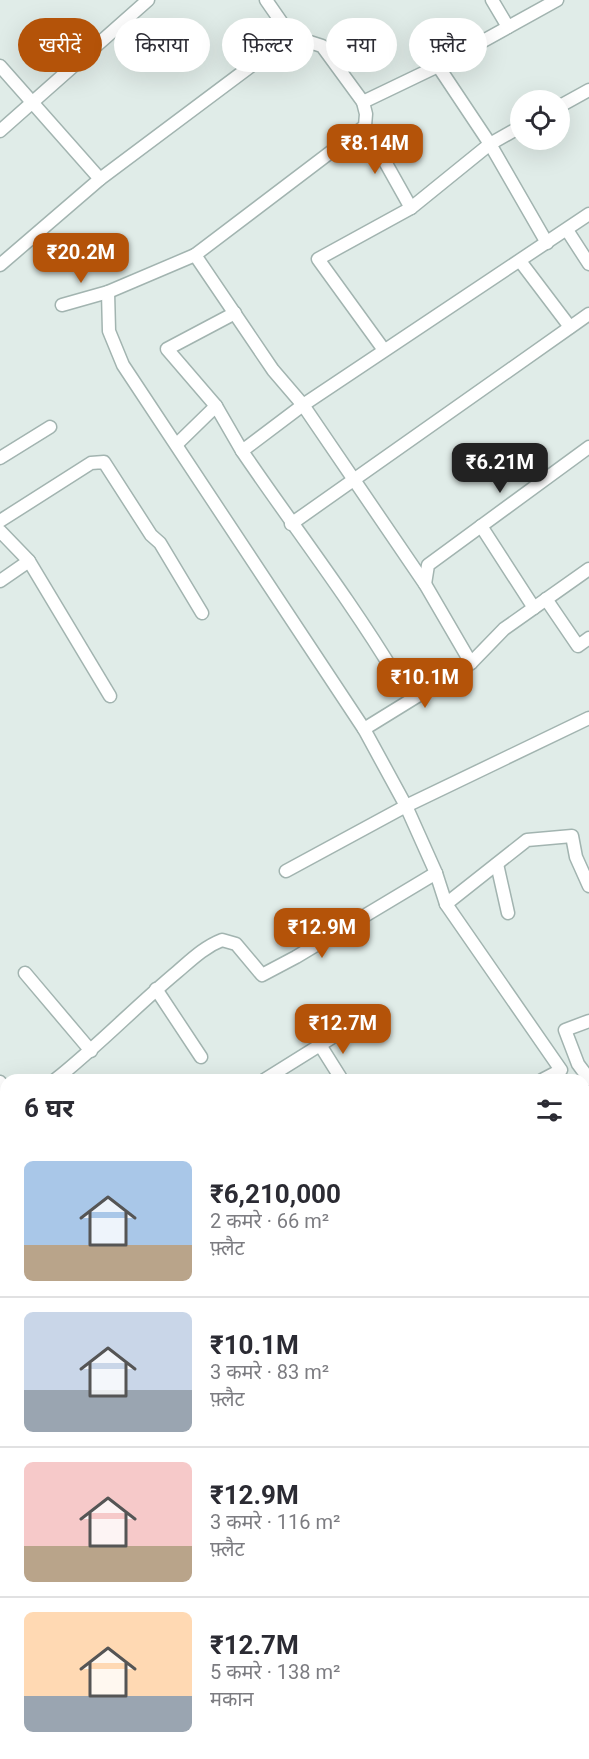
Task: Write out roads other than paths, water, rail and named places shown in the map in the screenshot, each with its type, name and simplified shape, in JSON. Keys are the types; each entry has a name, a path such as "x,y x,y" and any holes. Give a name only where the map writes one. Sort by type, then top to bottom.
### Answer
{"street":[{"path":"0,131 148,0"},
{"path":"266,0 278,18"},
{"path":"492,0 508,27"},
{"path":"487,39 557,0"},
{"path":"314,43 322,46 363,102 366,114 365,126 411,208"},
{"path":"0,66 100,179"},
{"path":"0,265 100,179 243,72"},
{"path":"363,102 426,72"},
{"path":"442,72 490,144 547,243"},
{"path":"570,100 589,90"},
{"path":"62,305 108,292 195,255 365,126"},
{"path":"384,350 318,259 411,208 490,144 510,133"},
{"path":"242,451 303,405 589,214"},
{"path":"567,230 589,264"},
{"path":"195,255 273,370 303,405 425,584 471,663"},
{"path":"520,261 570,327"},
{"path":"108,292 109,331 123,365 364,729 406,806 436,873 446,904 561,1070 553,1074"},
{"path":"235,313 167,349 216,406 242,451 291,524 335,583 396,676"},
{"path":"291,524 589,314"},
{"path":"177,444 216,406"},
{"path":"0,458 50,427"},
{"path":"425,584 428,565 589,447"},
{"path":"0,521 91,463 104,462 152,535 160,543 202,613"},
{"path":"481,526 534,608"},
{"path":"0,531 29,561 110,696"},
{"path":"0,581 29,561"},
{"path":"364,729 471,663 504,629 589,569"},
{"path":"546,599 578,646 589,638"},
{"path":"286,871 406,806 589,718"},
{"path":"446,904 526,840 573,836 576,857 589,886"},
{"path":"497,864 508,913"},
{"path":"62,1074 91,1051 156,989 210,945 222,940 236,944 262,975 436,873"},
{"path":"25,973 91,1051"},
{"path":"156,989 201,1057"},
{"path":"585,1074 578,1064 565,1030 589,1021"},
{"path":"274,1074 357,1022"},
{"path":"320,1045 338,1074"}]}
